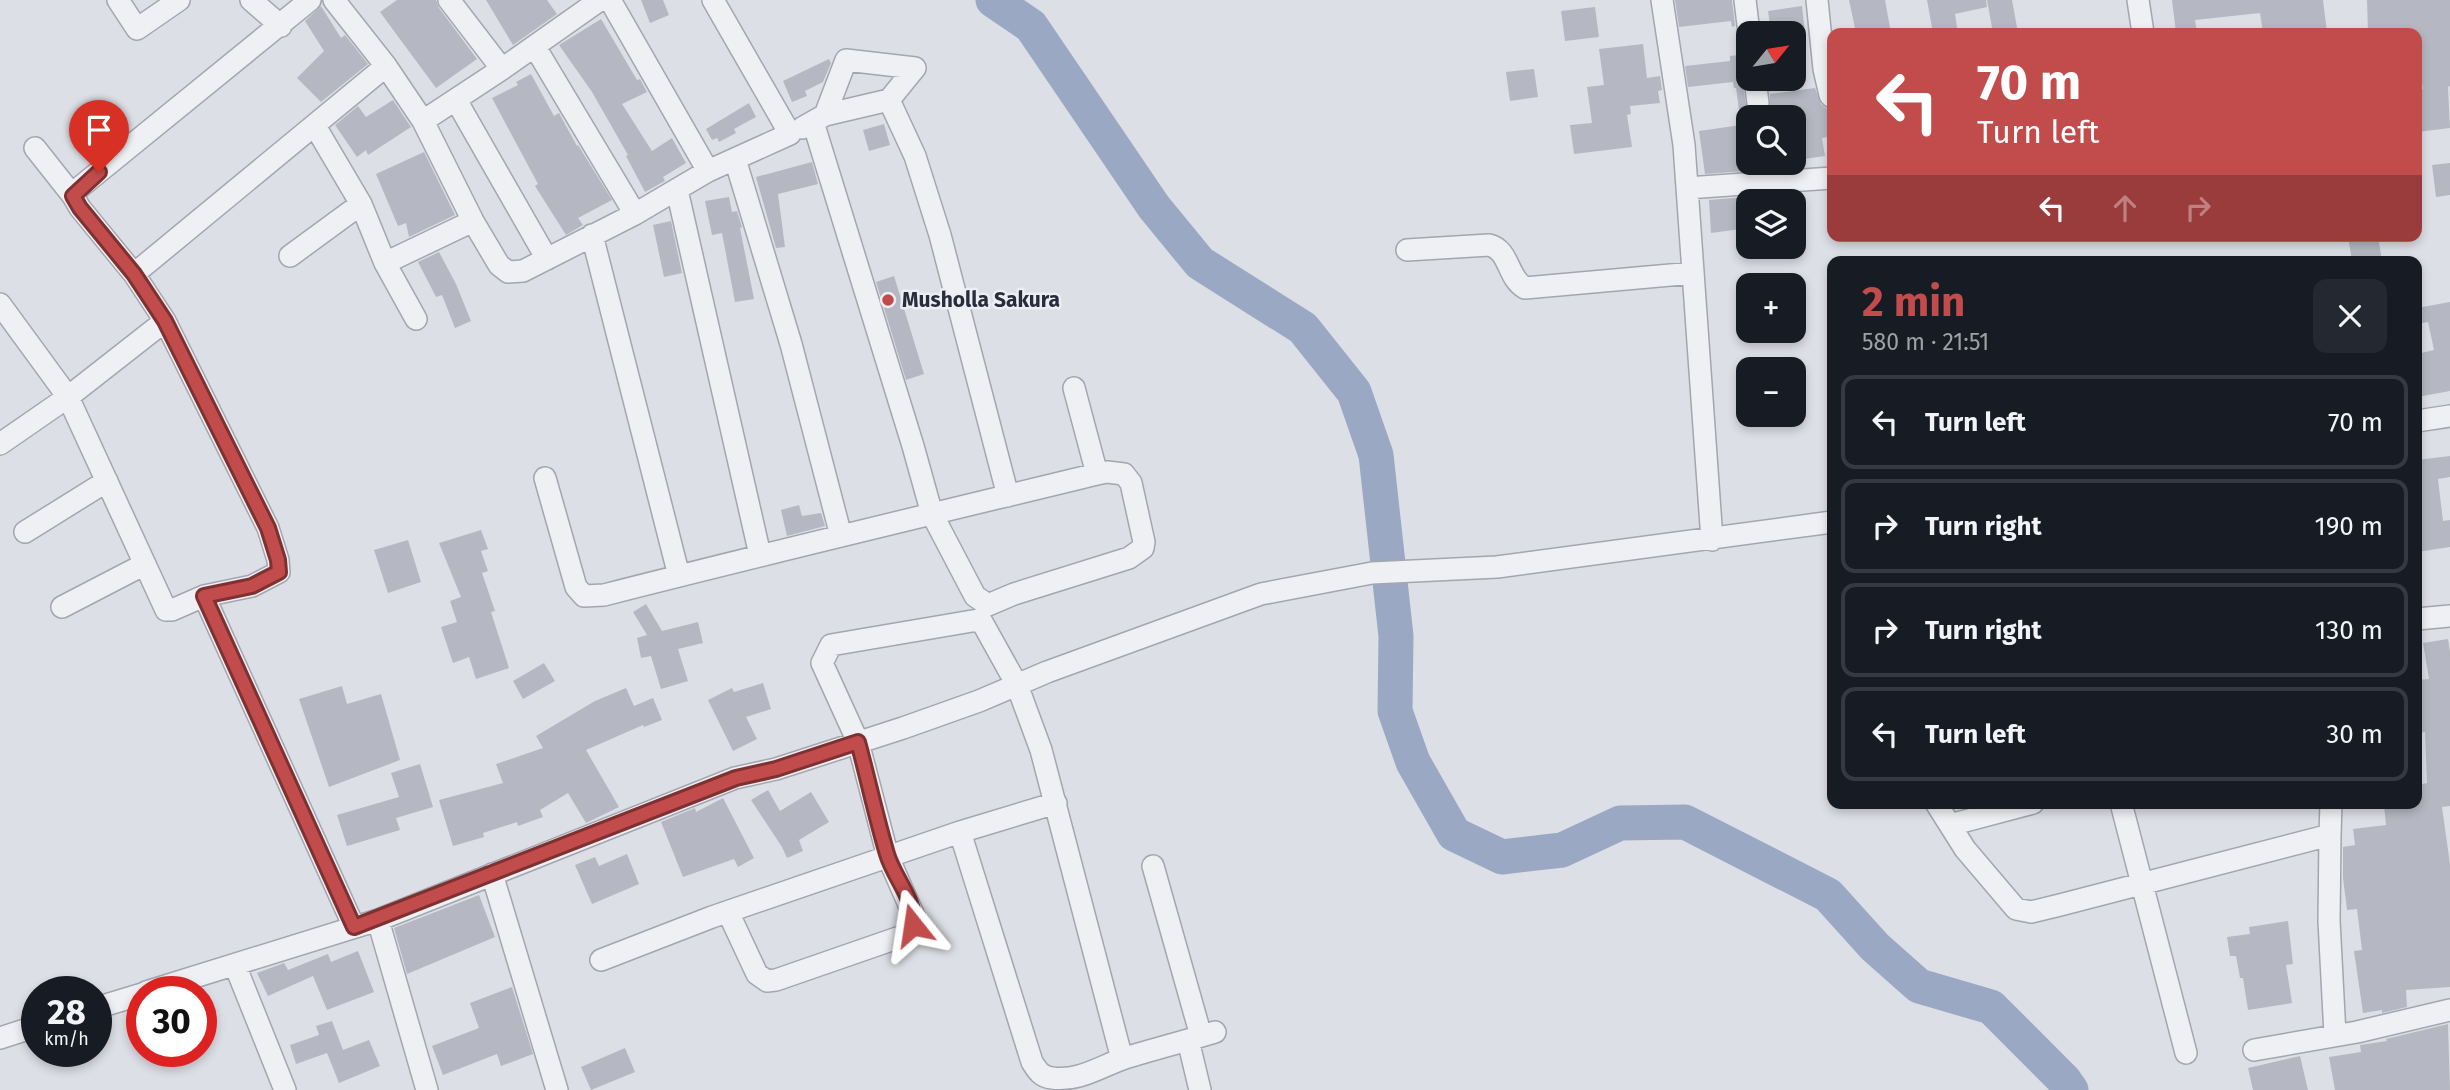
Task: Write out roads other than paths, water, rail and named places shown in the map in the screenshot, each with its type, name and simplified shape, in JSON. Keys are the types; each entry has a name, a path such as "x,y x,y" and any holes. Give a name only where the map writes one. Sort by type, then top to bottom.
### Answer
{"street":[{"path":"118,0 137,29 179,0"},
{"path":"251,0 281,26"},
{"path":"73,196 79,188 310,0"},
{"path":"449,0 502,69"},
{"path":"423,121 535,47 570,8 600,0"},
{"path":"610,0 708,171"},
{"path":"713,0 790,134"},
{"path":"1662,0 1684,145 1712,540"},
{"path":"1745,0 1748,21"},
{"path":"1817,0 1827,82"},
{"path":"2138,0 2142,28"},
{"path":"342,3 423,121 473,221 499,265 508,272 523,271 635,214 708,171 819,118 889,100 915,68 846,60 819,118 932,514 975,596 988,605 1014,593 1129,558 1143,548 1144,542 1130,483 1124,474 1107,472 1097,474 1008,496 932,514 841,536 760,555 604,595 584,596 576,587 545,478"},
{"path":"535,47 635,214"},
{"path":"134,274 386,66"},
{"path":"1756,91 1758,103"},
{"path":"456,100 547,259"},
{"path":"889,100 915,156 940,235 1008,496"},
{"path":"315,126 361,204 385,263 416,319"},
{"path":"0,304 68,397 166,610 204,596 252,586 279,572 268,528 165,321 134,274 35,148"},
{"path":"735,159 791,344 841,536"},
{"path":"1687,188 1827,178"},
{"path":"677,190 760,555"},
{"path":"290,256 361,204"},
{"path":"385,263 473,221"},
{"path":"593,236 679,576"},
{"path":"1407,250 1496,246 1501,250 1518,284 1525,288 1693,273"},
{"path":"0,444 68,397 165,321"},
{"path":"1074,388 1097,474"},
{"path":"2422,420 2450,416"},
{"path":"25,532 107,481"},
{"path":"197,976 378,920 736,778 776,769 979,701 1261,594 1372,573 1497,566 1712,540 1827,523"},
{"path":"62,607 145,564"},
{"path":"204,596 354,927"},
{"path":"2422,619 2450,616"},
{"path":"728,912 757,974 767,981 904,936 910,930 914,916 888,857 858,742 822,663 831,645 978,620 982,622 1017,685 1041,750 1122,1059"},
{"path":"601,960 728,912 960,832 1056,803"},
{"path":"1940,809 1965,849 2016,909 2023,912 2060,905 2330,835"},
{"path":"1950,825 2010,809"},
{"path":"2123,809 2186,1053"},
{"path":"2331,809 2329,920 2335,1035"},
{"path":"960,832 1032,1062 1040,1074 1050,1079 1091,1073 1122,1059 1201,1036"},
{"path":"1153,866 1201,1036 1200,1090"},
{"path":"492,874 556,1090"},
{"path":"378,920 427,1090"},
{"path":"235,964 285,1090"},
{"path":"2254,1050 2357,1032 2450,1010"},
{"path":"0,1038 21,1031"}],"waterway":[{"path":"993,0 1031,26 1154,207 1200,263 1303,328 1354,392 1376,455 1396,636 1395,711 1413,762 1454,834 1502,857 1562,850 1620,823 1685,822 1828,895 1875,947 1919,986 1991,1007 2071,1090"}],"place":[{"name":"Musholla Sakura","path":"888,300"}]}
